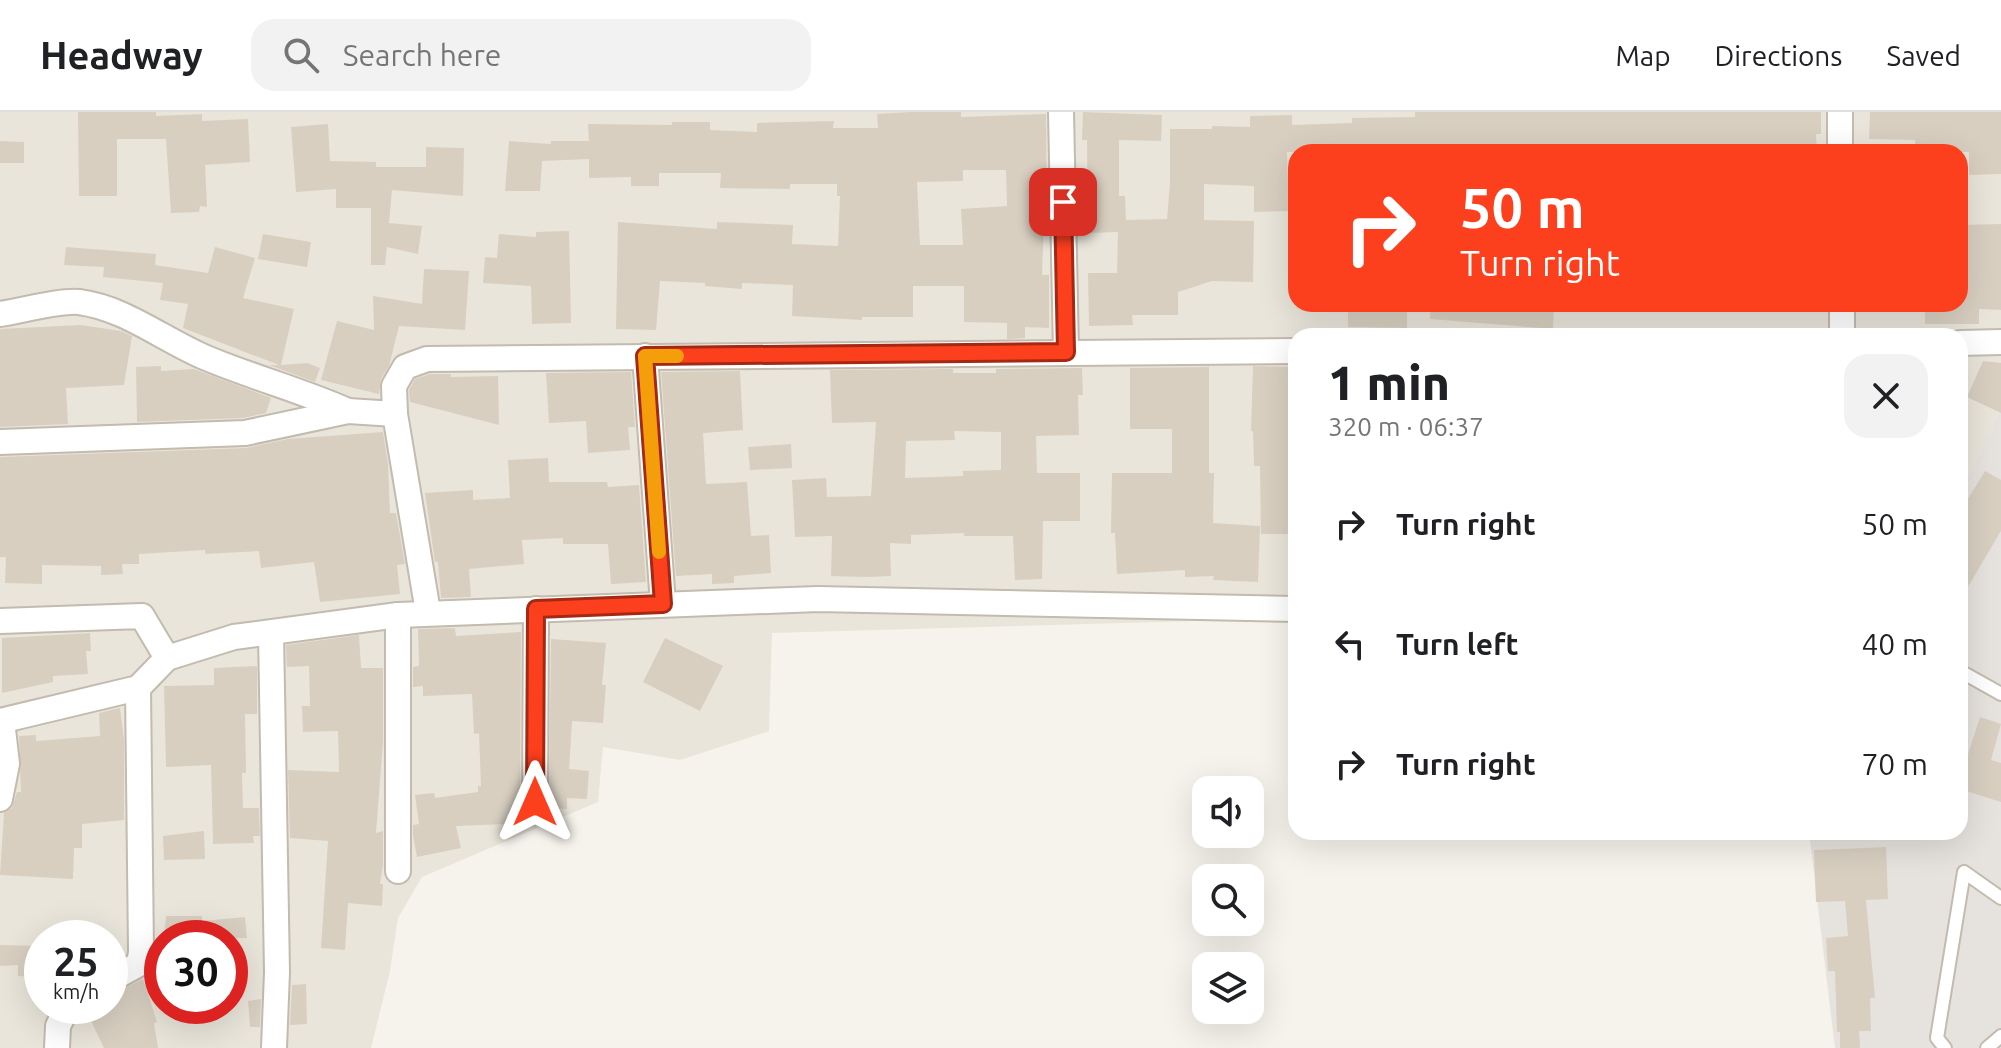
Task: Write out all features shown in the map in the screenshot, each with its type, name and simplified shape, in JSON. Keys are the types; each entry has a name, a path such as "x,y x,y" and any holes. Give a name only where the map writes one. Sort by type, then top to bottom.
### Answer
{"street":[{"path":"1061,112 1066,352"},
{"path":"1840,112 1840,144"},
{"path":"0,314 77,302 97,307 135,320 202,356 348,411"},
{"path":"1968,343 2001,342"},
{"path":"428,612 395,414 394,386 405,367 427,359 1288,351"},
{"path":"645,356 663,604"},
{"path":"0,442 245,433 348,411 395,414"},
{"path":"0,799 7,764 1,721 138,688 167,658 234,637 428,612 818,599 1288,609"},
{"path":"535,802 536,609"},
{"path":"398,615 398,871"},
{"path":"0,621 142,616 167,658"},
{"path":"271,633 277,972 274,1048"},
{"path":"128,970 139,964 141,952 138,688"},
{"path":"57,1048 59,1024"}],"lane":[{"path":"1968,675 2001,694"},
{"path":"1945,1048 1937,1038 1964,872 2001,898"},
{"path":"1987,1048 2001,1036"}],"shaded area":[{"path":"0,112 2001,112 2001,409 1968,477 1968,328 1288,328 1288,618 772,633 769,731 680,760 603,747 598,802 422,877 398,918 390,971 371,1048 0,1048"},
{"path":"2001,409 2001,1048 1835,1048 1810,840 1968,840 1968,477"}],"building":[{"path":"78,112 156,112 156,116 202,114 202,121 248,119 250,162 205,165 207,207 200,206 199,212 171,213 166,139 117,139 117,196 79,196"},
{"path":"961,112 961,117 1046,114 1047,216 1044,216 1042,275 1049,275 1049,328 1025,327 1025,338 1007,339 1007,323 964,322 964,286 913,286 913,317 862,317 862,320 792,316 793,285 742,283 742,289 660,281 656,330 616,329 618,222 717,229 717,222 793,225 792,244 838,246 840,196 837,196 837,184 790,184 790,189 720,188 721,173 659,173 659,186 631,186 631,177 589,178 589,159 542,161 540,191 505,191 509,141 551,144 551,141 589,141 588,124 710,122 710,130 757,132 757,123 834,121 833,128 878,128 877,114","holes":["963,170 1006,170 1007,206 961,209 963,245 920,245 917,182 963,181"]},
{"path":"1083,112 1162,115 1161,141 1119,140 1119,196 1125,196 1126,220 1167,219 1170,129 1250,127 1250,116 1292,115 1292,125 1352,123 1352,118 1415,117 1415,112 1821,112 1821,134 1816,134 1817,144 1288,144 1288,211 1254,212 1254,186 1204,184 1204,220 1254,221 1253,282 1212,281 1178,292 1178,315 1132,315 1133,325 1089,326 1088,273 1117,273 1118,232 1088,233 1087,140 1082,140"},
{"path":"1870,112 2001,112 2001,174 1969,175 1968,144 1915,144 1915,140 1869,139"},
{"path":"328,124 330,161 376,162 376,167 426,167 426,147 464,148 463,196 392,190 389,223 422,226 418,254 387,247 385,265 371,265 371,208 336,208 336,189 296,192 291,127"},
{"path":"0,141 24,142 24,163 0,163"},
{"path":"2001,224 2001,310 1979,309 1979,324 1925,324 1925,312 1968,312 1968,225"},
{"path":"569,231 571,323 532,324 531,286 483,283 485,257 497,258 499,234 536,237 536,232"},
{"path":"263,234 311,242 307,267 258,259"},
{"path":"66,247 156,254 155,265 208,273 215,247 255,258 243,298 294,309 281,365 307,363 320,368 315,382 183,328 188,304 160,300 163,283 103,277 104,267 64,265"},
{"path":"424,269 469,271 465,330 399,326 379,394 321,380 337,321 374,330 373,296 422,304"},
{"path":"1348,312 1407,312 1407,328 1348,327"},
{"path":"1430,312 1554,312 1553,328 1430,319"},
{"path":"81,325 121,331 132,336 124,385 66,388 68,424 0,427 0,329"},
{"path":"1983,361 2001,363 2001,413 1968,395"},
{"path":"161,366 161,371 194,369 271,398 266,413 243,418 137,422 136,367"},
{"path":"1253,366 1288,367 1288,534 1261,534 1260,466 1254,466 1251,431"},
{"path":"1209,367 1209,473 1214,473 1213,523 1260,526 1258,582 1213,580 1214,576 1185,577 1185,570 1117,574 1115,533 1111,533 1112,473 1172,473 1172,429 1130,429 1130,368"},
{"path":"1082,368 1083,395 1078,395 1079,435 1036,436 1037,473 1080,473 1080,521 1043,521 1042,579 1015,580 1013,536 964,536 964,533 911,535 911,544 890,543 891,576 831,576 832,536 795,537 792,480 826,478 827,497 871,496 876,422 832,423 830,370 953,369 953,373 996,373 996,369","holes":["954,431 1001,432 1001,470 963,471 963,476 905,478 906,441 955,440"]},
{"path":"740,371 743,430 703,433 706,484 747,482 751,536 769,535 771,573 734,576 734,583 712,584 712,574 676,576 661,372"},
{"path":"631,372 635,427 628,427 630,450 588,453 586,421 549,423 546,373"},
{"path":"430,374 498,376 499,425 410,402 409,390 415,379"},
{"path":"383,432 390,513 396,513 405,564 397,565 400,594 320,602 314,562 261,568 259,551 139,554 139,564 122,564 123,574 101,575 101,566 42,565 42,584 5,583 6,557 0,557 0,457 246,448 288,439"},
{"path":"791,444 792,468 750,470 748,447"},
{"path":"548,458 549,482 607,482 608,487 639,485 646,582 611,584 608,544 563,544 563,538 522,540 524,564 469,569 471,597 441,598 438,562 435,562 425,493 473,490 473,500 510,498 508,460"},
{"path":"1985,471 2001,480 2001,531 1968,587 1968,499"},
{"path":"455,628 456,636 521,632 520,813 507,814 507,824 456,826 461,848 417,857 413,835 413,825 419,824 415,795 434,793 435,798 478,792 478,786 481,786 479,733 474,734 472,694 423,696 423,686 413,687 413,667 419,666 418,629"},
{"path":"90,633 91,651 86,651 88,674 53,676 53,682 2,693 2,638"},
{"path":"359,635 361,668 383,668 383,742 376,833 383,831 380,884 383,884 382,906 348,903 345,950 321,948 328,841 290,838 288,770 339,772 338,731 303,732 302,706 310,706 309,666 287,667 286,645"},
{"path":"665,638 723,666 700,711 643,682"},
{"path":"551,639 606,643 602,685 606,685 603,723 572,721 569,769 589,771 587,799 567,798 567,809 549,808"},
{"path":"257,666 257,714 245,714 246,773 242,773 243,808 259,808 260,836 253,836 254,843 213,844 211,765 166,767 164,686 214,685 214,668"},
{"path":"120,708 124,740 124,820 82,824 82,848 74,848 73,879 0,875 4,813 12,808 17,792 21,792 19,736 36,735 36,741 100,736 99,713"},
{"path":"1980,717 2001,724 1991,760 2001,763 2001,802 1968,792 1968,754"},
{"path":"204,831 205,859 164,860 163,836"},
{"path":"1886,847 1888,899 1866,900 1875,998 1870,998 1871,1031 1859,1031 1860,1048 1840,1048 1835,971 1828,971 1826,938 1848,936 1845,901 1816,902 1814,850"},
{"path":"166,916 202,916 202,920 166,920"},
{"path":"245,917 245,920 213,920"},
{"path":"0,945 24,946 24,976 18,976 18,965 0,966"},
{"path":"143,979 144,1024 154,1024 158,1048 104,1048 93,1024 128,1024 128,986"},
{"path":"306,984 307,1024 290,1025 292,985"},
{"path":"261,999 260,1027 250,1027 248,1001"}],"slow traffic":[{"path":"659,552 645,356 677,356"}],"route":[{"path":"535,802 536,609 663,604 645,356 1066,352 1063,202"}]}
